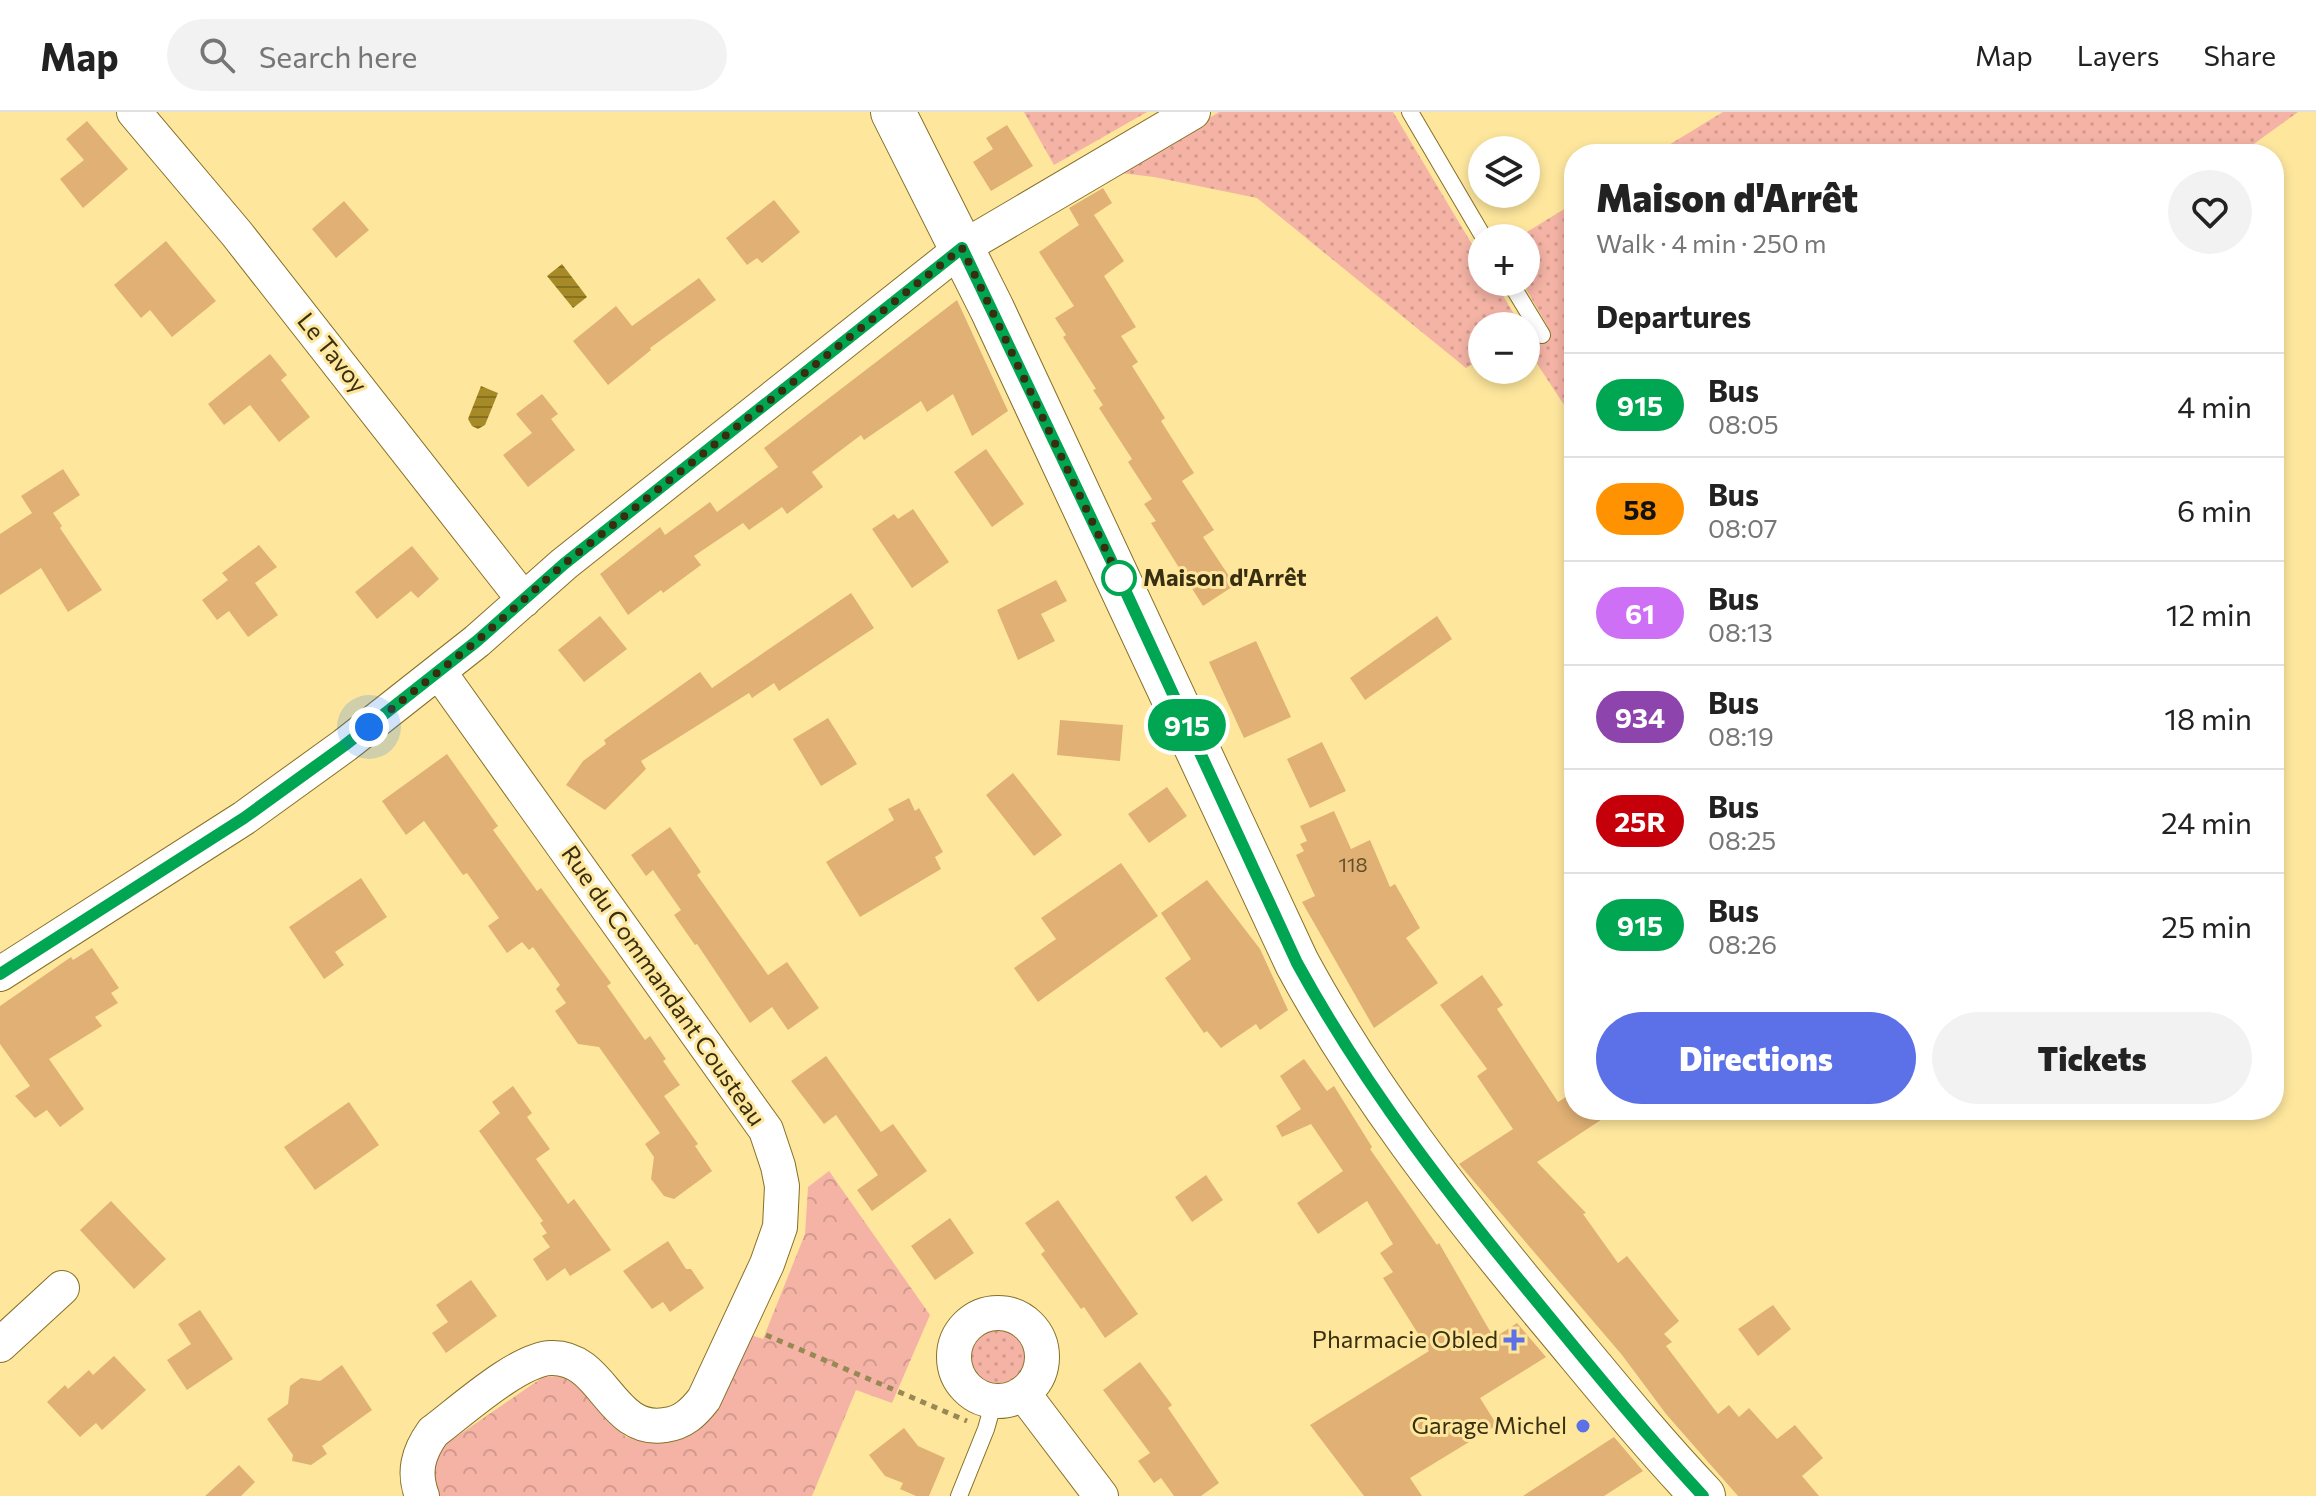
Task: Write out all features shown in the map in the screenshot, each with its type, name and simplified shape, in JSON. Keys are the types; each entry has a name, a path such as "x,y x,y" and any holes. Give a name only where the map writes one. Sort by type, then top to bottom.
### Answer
{"main road":[{"path":"894,112 1119,577 1315,997 1364,1076 1464,1213 1703,1496"}],"street":[{"name":"Le Tavoy","path":"134,112 237,234 524,600"},
{"path":"0,974 244,818 345,745 439,672 564,564 962,248 1193,112"},
{"name":"Rue du Commandant Cousteau","path":"422,1496 417,1469 424,1444 433,1432 527,1364 554,1357 569,1360 591,1374 624,1414 645,1426 671,1425 694,1411 704,1399 774,1247 783,1208 778,1166 766,1130 439,672"},
{"path":"0,1345 62,1288"},
{"path":"1001,1408 1066,1447 1101,1496"}],"lane":[{"path":"1410,112 1476,224"},
{"path":"1518,296 1542,335"},
{"path":"959,1496 1001,1408"}],"path":[{"path":"740,1323 1001,1408"}],"green space":[{"path":"1024,112 1147,112 1054,165"},
{"path":"1219,112 1393,112 1468,238 1468,296 1503,296 1513,312 1468,312 1466,368 1257,198 1121,173"},
{"path":"1723,112 2298,112 2254,144 1670,144"},
{"path":"1564,209 1564,405 1540,368 1540,330 1548,327 1530,296 1540,296 1540,224"},
{"path":"829,1171 930,1315 892,1403 856,1390 812,1496 440,1496 432,1472 440,1448 543,1377 561,1376 579,1386 626,1437 660,1443 686,1434 748,1334 763,1339 805,1234 808,1187"},
{"path":"998,1322 1023,1332 1033,1357 1023,1382 998,1392 973,1382 963,1357 973,1332"}],"shaded area":[{"path":"562,264 587,297 573,308 547,276"},
{"path":"481,386 498,393 485,425 478,429 468,419"}],"building":[{"path":"87,121 128,169 83,208 60,179 84,160 66,139"},
{"path":"1007,125 1033,166 991,191 973,162 993,149 986,138"},
{"path":"1103,188 1112,203 1094,215 1124,261 1104,276 1136,327 1121,336 1138,362 1132,366 1165,418 1161,421 1194,473 1182,481 1214,530 1203,537 1235,585 1203,606 1151,523 1156,521 1144,504 1152,499 1128,462 1132,459 1099,408 1103,405 1093,390 1096,389 1063,337 1066,335 1055,318 1074,306 1039,252 1079,225 1069,208"},
{"path":"774,200 800,232 762,263 757,258 747,265 726,238"},
{"path":"344,201 369,230 336,258 312,229"},
{"path":"166,241 216,301 172,337 150,310 141,318 114,285"},
{"path":"699,278 716,300 650,348 608,385 573,341 616,306 632,326"},
{"path":"957,300 1008,411 972,436 953,394 927,412 921,401 864,440 861,435 812,472 823,487 787,514 782,507 749,530 743,523 694,556 701,565 628,615 600,574 660,527 665,535 710,502 717,512 778,467 764,448"},
{"path":"270,354 287,375 281,380 310,417 279,442 250,405 224,425 208,404"},
{"path":"542,394 558,414 551,419 575,450 528,487 503,455 532,433 516,414"},
{"path":"986,449 1024,504 992,527 954,472"},
{"path":"63,469 80,495 53,513 102,590 68,612 41,568 0,595 0,534 32,513 21,496"},
{"path":"913,509 949,562 912,588 872,529 894,514 898,519"},
{"path":"259,545 277,567 255,583 278,615 248,637 229,611 217,620 202,600 228,580 222,573"},
{"path":"412,546 439,579 418,598 411,591 377,619 355,592"},
{"path":"1056,580 1067,601 1041,614 1055,641 1018,660 997,610"},
{"path":"851,593 874,628 779,691 774,683 752,698 749,693 641,761 646,769 605,810 566,785 583,761 606,744 604,740 700,672 712,688"},
{"path":"600,616 627,649 584,682 558,650"},
{"path":"1437,616 1452,639 1365,700 1350,678"},
{"path":"1256,641 1291,717 1244,738 1209,662"},
{"path":"828,718 857,764 821,786 793,739"},
{"path":"1060,720 1123,725 1120,761 1057,755"},
{"path":"1322,742 1346,791 1310,808 1287,759"},
{"path":"447,754 498,826 493,830 537,891 541,888 611,983 607,986 645,1040 650,1036 680,1085 664,1096 698,1144 695,1146 712,1171 674,1199 664,1196 651,1179 654,1157 645,1144 660,1133 599,1047 578,1044 555,1011 566,1003 556,989 560,985 533,947 529,950 522,942 507,953 488,926 499,918 467,873 463,875 424,821 406,835 382,801"},
{"path":"1013,773 1062,835 1034,856 986,795"},
{"path":"1167,787 1187,816 1149,843 1128,814"},
{"path":"909,798 915,811 919,808 943,852 935,857 941,869 860,917 826,862 894,820 888,809"},
{"path":"1334,811 1351,849 1370,840 1390,887 1395,884 1420,928 1406,938 1438,983 1374,1028 1302,902 1315,896 1296,855 1304,851 1300,844 1307,841 1300,826"},
{"path":"670,827 701,872 697,875 768,975 787,962 819,1008 788,1030 772,1007 750,1023 674,915 681,910 653,870 646,876 631,855"},
{"path":"1121,863 1158,916 1038,1002 1014,968 1056,939 1041,918"},
{"path":"361,878 387,917 335,952 344,965 324,979 289,927"},
{"path":"1207,880 1260,949 1288,1010 1260,1030 1256,1024 1221,1048 1207,1031 1204,1033 1165,978 1191,959 1161,913"},
{"path":"92,948 119,988 111,993 118,1003 95,1017 102,1026 49,1059 84,1109 60,1127 47,1110 35,1118 15,1096 30,1086 0,1044 0,1006 71,957 73,960"},
{"path":"1482,975 1503,1005 1497,1009 1558,1102 1564,1098 1564,1120 1601,1120 1537,1162 1586,1213 1583,1214 1618,1263 1627,1256 1679,1321 1664,1334 1672,1342 1666,1346 1718,1414 1729,1405 1739,1417 1749,1408 1777,1439 1795,1425 1823,1458 1802,1476 1819,1496 1738,1496 1459,1164 1513,1129 1477,1076 1487,1069 1440,1005"},
{"path":"826,1056 881,1132 893,1124 927,1171 872,1211 857,1190 878,1175 836,1115 824,1124 791,1081"},
{"path":"1304,1059 1327,1091 1334,1086 1372,1147 1370,1149 1437,1245 1439,1243 1494,1338 1517,1323 1546,1357 1480,1398 1497,1425 1410,1478 1422,1496 1364,1496 1310,1425 1429,1351 1383,1278 1393,1272 1380,1253 1393,1244 1367,1201 1318,1234 1297,1203 1343,1171 1311,1124 1282,1137 1276,1126 1301,1109 1280,1076"},
{"path":"513,1086 532,1113 527,1117 550,1149 536,1159 568,1204 574,1199 611,1250 570,1276 565,1268 547,1281 533,1259 550,1247 542,1236 547,1233 540,1223 543,1221 479,1131 500,1113 492,1102"},
{"path":"349,1102 379,1145 315,1190 284,1147"},
{"path":"1206,1175 1223,1200 1192,1222 1175,1197"},
{"path":"1058,1200 1138,1314 1105,1338 1041,1254 1045,1251 1025,1223"},
{"path":"111,1201 166,1259 134,1289 80,1230"},
{"path":"950,1218 974,1253 935,1280 911,1246"},
{"path":"668,1241 686,1269 691,1269 704,1288 670,1312 663,1302 652,1309 623,1271"},
{"path":"471,1280 497,1316 446,1353 432,1333 448,1322 436,1305"},
{"path":"1773,1305 1791,1329 1758,1356 1738,1329"},
{"path":"200,1310 233,1359 187,1390 167,1360 191,1344 178,1324"},
{"path":"114,1356 146,1390 102,1430 96,1423 80,1437 47,1402 65,1385 68,1389 89,1370 93,1375"},
{"path":"1140,1362 1172,1405 1168,1408 1219,1483 1201,1496 1174,1496 1161,1478 1154,1483 1138,1461 1150,1453 1103,1390"},
{"path":"342,1365 372,1410 322,1446 327,1454 311,1465 292,1461 293,1455 267,1419 288,1404 290,1386 301,1378 320,1381"},
{"path":"904,1428 918,1446 945,1458 929,1496 916,1496 900,1489 903,1483 885,1476 869,1455"},
{"path":"1614,1437 1643,1471 1604,1496 1523,1496"},
{"path":"239,1465 255,1482 241,1496 205,1496"}],"bus line":[{"name":"915","path":"0,974 244,818 345,745 477,641 564,564 962,248 1315,997 1364,1076 1464,1213 1703,1496"}],"place":[{"name":"Maison d'Arrêt","path":"1119,578"},
{"name":"Pharmacie Obled","path":"1514,1340"},
{"name":"Garage Michel","path":"1583,1426"}],"route":[{"path":"369,727 477,641 564,564 962,248 1119,578"}]}
